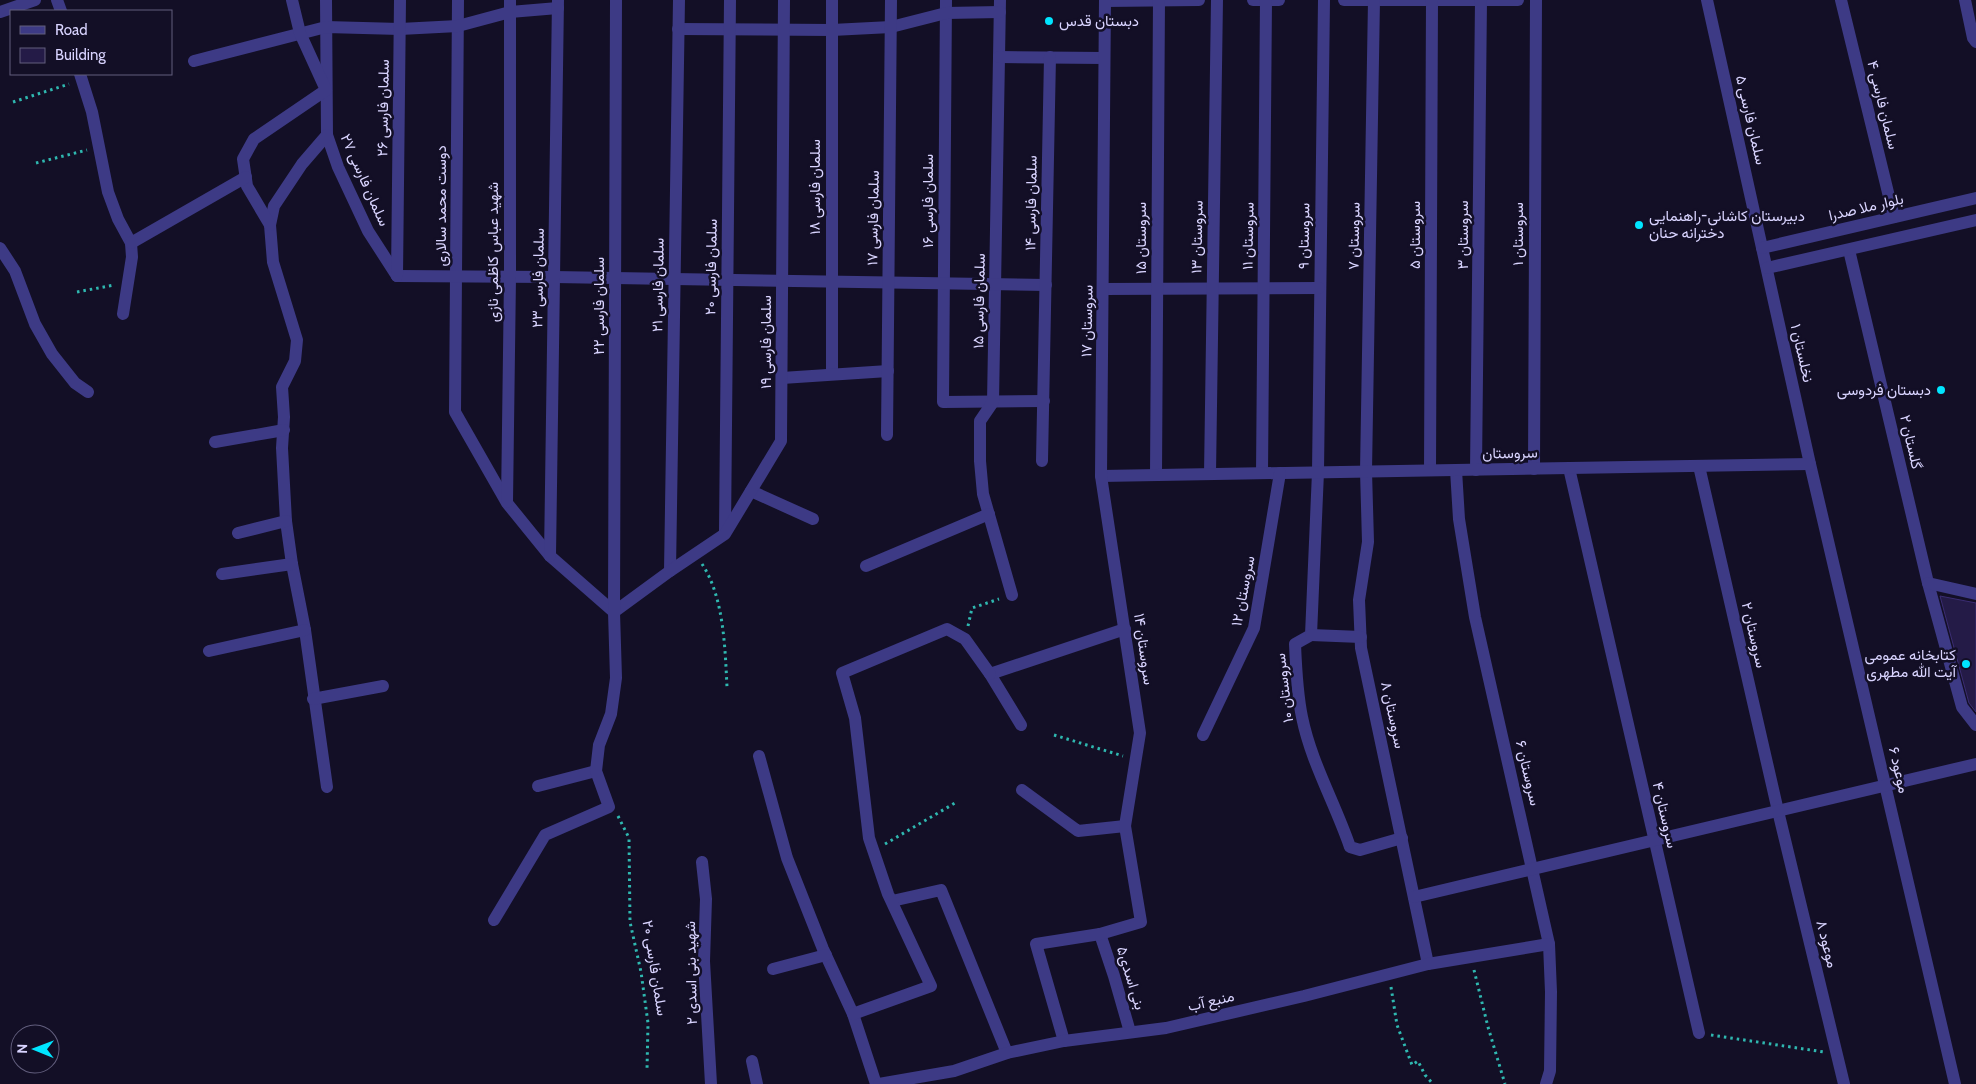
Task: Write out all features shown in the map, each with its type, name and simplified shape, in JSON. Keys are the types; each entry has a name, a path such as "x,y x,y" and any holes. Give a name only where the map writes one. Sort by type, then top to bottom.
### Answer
{"street":[{"path":"0,12 35,0"},
{"path":"270,225 247,186 243,159 254,139 326,90 300,33 292,0"},
{"name":"سلمان فارسی ۲۷","path":"326,0 327,135 338,167 368,231 397,276"},
{"name":"سلمان فارسی ۲۶","path":"397,276 400,0"},
{"name":"دوست محمد سالاری","path":"458,0 455,412 507,504"},
{"name":"سلمان فارسی ۲۲","path":"614,612 616,0"},
{"name":"سلمان فارسی ۲۱","path":"670,571 679,0"},
{"name":"سلمان فارسی ۲۰","path":"725,534 730,0"},
{"name":"سلمان فارسی ۱۹","path":"614,612 725,534 781,441 784,0"},
{"name":"سلمان فارسی ۱۸","path":"832,0 832,374"},
{"name":"سلمان فارسی ۱۷","path":"887,435 891,0"},
{"name":"سلمان فارسی ۱۶","path":"946,0 943,402 993,402"},
{"name":"سروستان ۱۵","path":"1156,475 1159,0"},
{"path":"999,57 1104,58 1105,1 1200,0"},
{"name":"سروستان ۱۳","path":"1210,474 1217,0"},
{"path":"1253,0 1279,0"},
{"name":"سروستان ۱۱","path":"1262,473 1266,0"},
{"name":"سروستان ۹","path":"1318,472 1324,0"},
{"path":"1344,0 1518,0"},
{"name":"سروستان ۷","path":"1366,471 1374,0"},
{"name":"سروستان ۵","path":"1430,470 1432,0"},
{"name":"سروستان ۱","path":"1534,469 1536,0"},
{"name":"سلمان فارسی ۵","path":"1708,0 1762,248"},
{"name":"سلمان فارسی ۴","path":"1842,0 1894,217"},
{"path":"1965,0 1973,38 1976,42"},
{"name":"سروستان ۳","path":"1476,470 1481,1"},
{"path":"194,61 326,27 400,29 458,26 510,6 558,4"},
{"name":"سلمان فارسی ۲۳","path":"550,556 558,4"},
{"name":"شهید عباس کاظمی نازی","path":"507,504 510,277 510,6"},
{"path":"678,29 832,30 891,27 946,13 1000,6"},
{"name":"سلمان فارسی ۱۵","path":"993,402 1000,6"},
{"name":"سلمان فارسی ۱۴","path":"1042,461 1050,57"},
{"name":"سروستان ۱۷","path":"1102,476 1104,58"},
{"path":"81,77 99,146 108,192 118,219 131,243 132,257 123,314"},
{"path":"327,135 302,164 274,206 270,225 273,262 297,340 295,361 282,387 284,430 282,448 286,521 305,630 313,699 327,787"},
{"path":"131,243 246,177"},
{"name":"بلوار ملا صدرا","path":"1762,248 1976,198"},
{"path":"1767,268 1976,220"},
{"path":"0,248 15,271 35,324 52,354 75,383 88,392"},
{"name":"نخلستان ۱","path":"1762,248 1810,464"},
{"name":"گلستان ۲","path":"1849,250 1928,583 1962,707 1976,725"},
{"path":"397,276 1046,285"},
{"path":"1104,289 1319,288"},
{"path":"782,378 888,371"},
{"path":"1012,594 983,494 980,460 980,421 993,402 1044,401"},
{"path":"215,442 284,430"},
{"name":"سروستان","path":"1210,474 1810,464"},
{"name":"موعود ۶","path":"1810,464 1955,1084"},
{"name":"سروستان ۲","path":"1699,466 1778,811"},
{"name":"سروستان ۴","path":"1569,468 1699,1033"},
{"name":"سروستان ۶","path":"1456,470 1459,519 1475,617 1550,944 1550,1071 1546,1084"},
{"name":"سروستان ۸","path":"1366,471 1368,542 1359,600 1361,648 1428,964"},
{"path":"1318,472 1311,635 1361,636"},
{"name":"سروستان ۱۲","path":"1203,735 1254,628 1280,473"},
{"path":"1102,476 1210,474"},
{"name":"سروستان ۱۴","path":"1100,934 1141,922 1125,826 1140,733 1102,476"},
{"path":"751,491 813,520"},
{"path":"494,920 545,835 609,807 596,771 599,745 610,714 616,678 614,612 550,556 507,504"},
{"path":"866,566 989,514"},
{"path":"238,532 286,521"},
{"path":"222,574 292,564"},
{"path":"1928,583 1976,594"},
{"path":"990,674 1125,628"},
{"path":"853,1014 931,986 892,901 869,838 855,718 842,673 947,629 965,639 990,674 1021,726"},
{"path":"209,651 305,630"},
{"name":"سروستان ۱۰","path":"1311,635 1295,644 1302,718 1322,780 1339,816 1350,846 1360,850 1402,838"},
{"path":"313,699 383,686"},
{"path":"759,756 787,858 826,955 853,1014 878,1084"},
{"path":"1414,897 1976,764"},
{"path":"538,786 596,771"},
{"path":"1022,790 1078,831 1125,826"},
{"name":"موعود ۸","path":"1778,811 1844,1084"},
{"name":"شهید بنی اسدی ۲","path":"702,862 706,899 704,961 711,1084"},
{"path":"892,901 942,890 1007,1053"},
{"path":"1064,1041 1036,944 1100,934"},
{"name":"بنی اسدی۵","path":"1100,934 1130,1032"},
{"name":"منبع آب","path":"878,1084 907,1082 954,1071 1007,1053 1064,1041 1166,1028 1304,996 1428,964 1550,944"},
{"path":"774,969 826,955"},
{"path":"752,1061 756,1084"}],"path":[{"path":"13,102 81,77"},
{"path":"36,163 99,146"},
{"path":"77,292 129,282"},
{"path":"696,554 708,573 719,609 725,646 727,687"},
{"path":"965,639 972,608 1012,594"},
{"path":"1054,735 1136,760"},
{"path":"872,847 888,843 956,804"},
{"name":"سلمان فارسی ۲۰","path":"609,807 619,817 629,838 630,922 641,972 648,1023 648,1070"},
{"path":"1471,957 1488,1027 1505,1084"},
{"path":"1390,974 1397,1025 1412,1065 1418,1061 1425,1075 1433,1084"},
{"path":"1699,1033 1837,1054"}],"building":[{"name":"کتابخانه عمومی آیت الله مطهری","path":"1940,596 1976,603 1976,712 1969,703"}],"place":[{"name":"دبستان قدس","path":"1049,21"},
{"name":"دبیرستان کاشانی-راهنمایی دخترانه حنان","path":"1639,225"},
{"name":"دبستان فردوسی","path":"1941,390"},
{"name":"کتابخانه عمومی آیت الله مطهری","path":"1966,664"}]}
